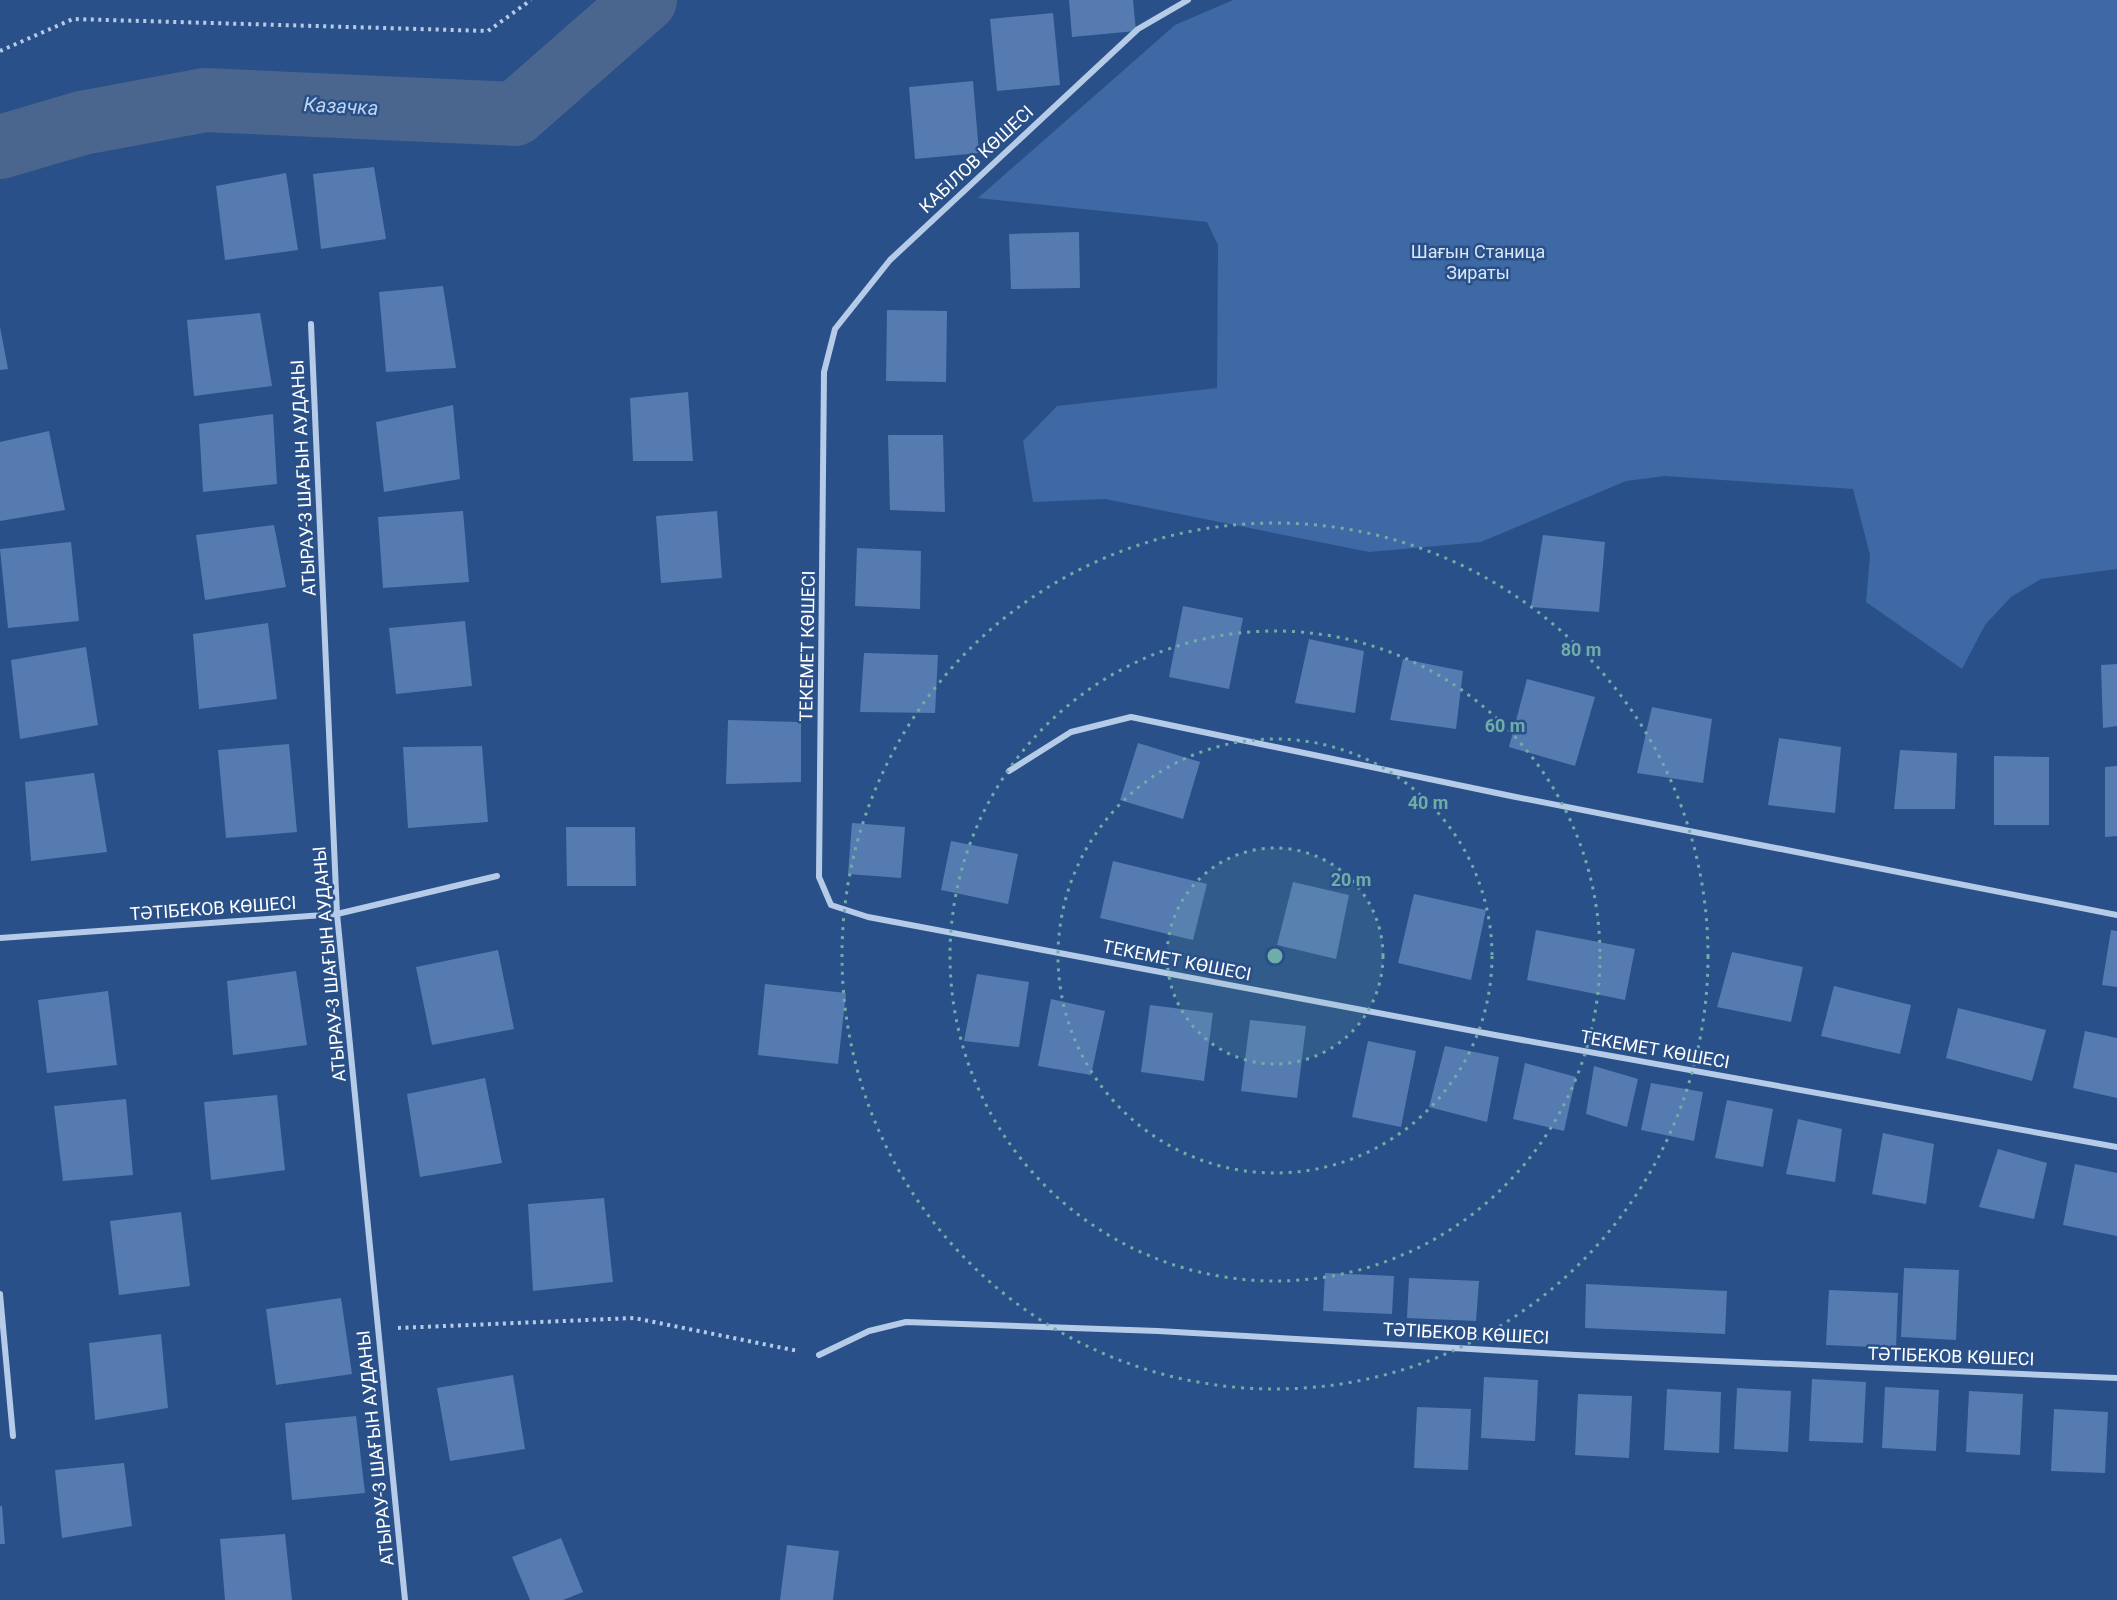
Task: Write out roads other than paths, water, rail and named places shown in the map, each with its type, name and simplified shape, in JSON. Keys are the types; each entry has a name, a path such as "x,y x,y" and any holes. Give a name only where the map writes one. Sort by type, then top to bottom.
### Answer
{"street":[{"name":"КАБІЛОВ КӨШЕСІ","path":"824,372 835,329 890,260 1138,29 1188,0"},
{"name":"АТЫРАУ-3 ШАҒЫН АУДАНЫ","path":"311,324 337,914 405,1600"},
{"name":"ТЕКЕМЕТ КӨШЕСІ","path":"824,372 819,877 831,905 868,917 1484,1033 2117,1147"},
{"path":"1009,771 1071,732 1131,717 1523,799 2117,915"},
{"name":"ТӘТІБЕКОВ КӨШЕСІ","path":"0,938 337,914 497,876"},
{"path":"0,1294 13,1436"},
{"name":"ТӘТІБЕКОВ КӨШЕСІ","path":"819,1355 869,1331 906,1322 1158,1331 1576,1355 2117,1378"}],"waterway":[{"name":"Казачка","path":"0,147 82,123 205,100 515,114 645,0"}],"park label":[{"name":"Шағын Станица Зираты","path":"1478,261"}]}
